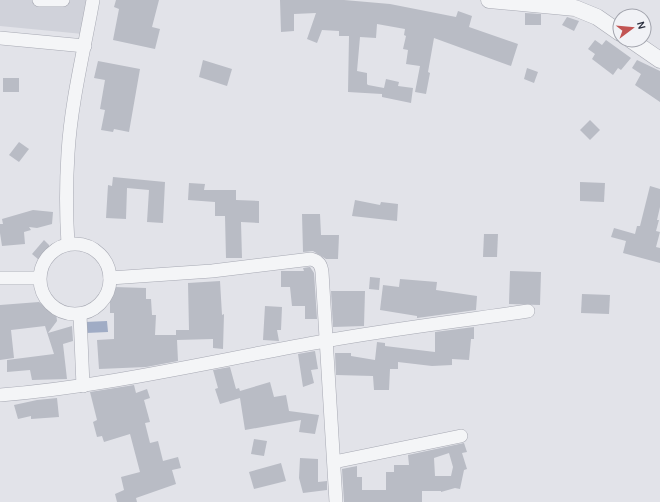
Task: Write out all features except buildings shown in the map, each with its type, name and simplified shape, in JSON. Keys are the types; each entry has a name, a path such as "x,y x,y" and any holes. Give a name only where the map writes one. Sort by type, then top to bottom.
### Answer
{"street":[{"path":"39,0 63,0"},
{"path":"68,244 66,189 68,152 73,106 93,0"},
{"path":"489,0 574,8 596,16 612,27"},
{"path":"0,38 85,46"},
{"path":"643,48 660,60"},
{"path":"68,244 83,245 97,251 104,259 110,278 109,289 102,302 90,312 80,315 69,314 51,306 45,298 39,278 41,269 48,257 59,248 68,244"},
{"path":"110,278 212,271 311,259 321,265 336,502"},
{"path":"0,278 39,278"},
{"path":"0,395 83,386 187,368 326,341 528,311"},
{"path":"80,315 83,386"},
{"path":"334,462 461,436"}],"shaded area":[{"path":"0,0 89,0 83,34 0,26"}],"water":[{"path":"107,321 108,332 86,333 85,322"}]}
